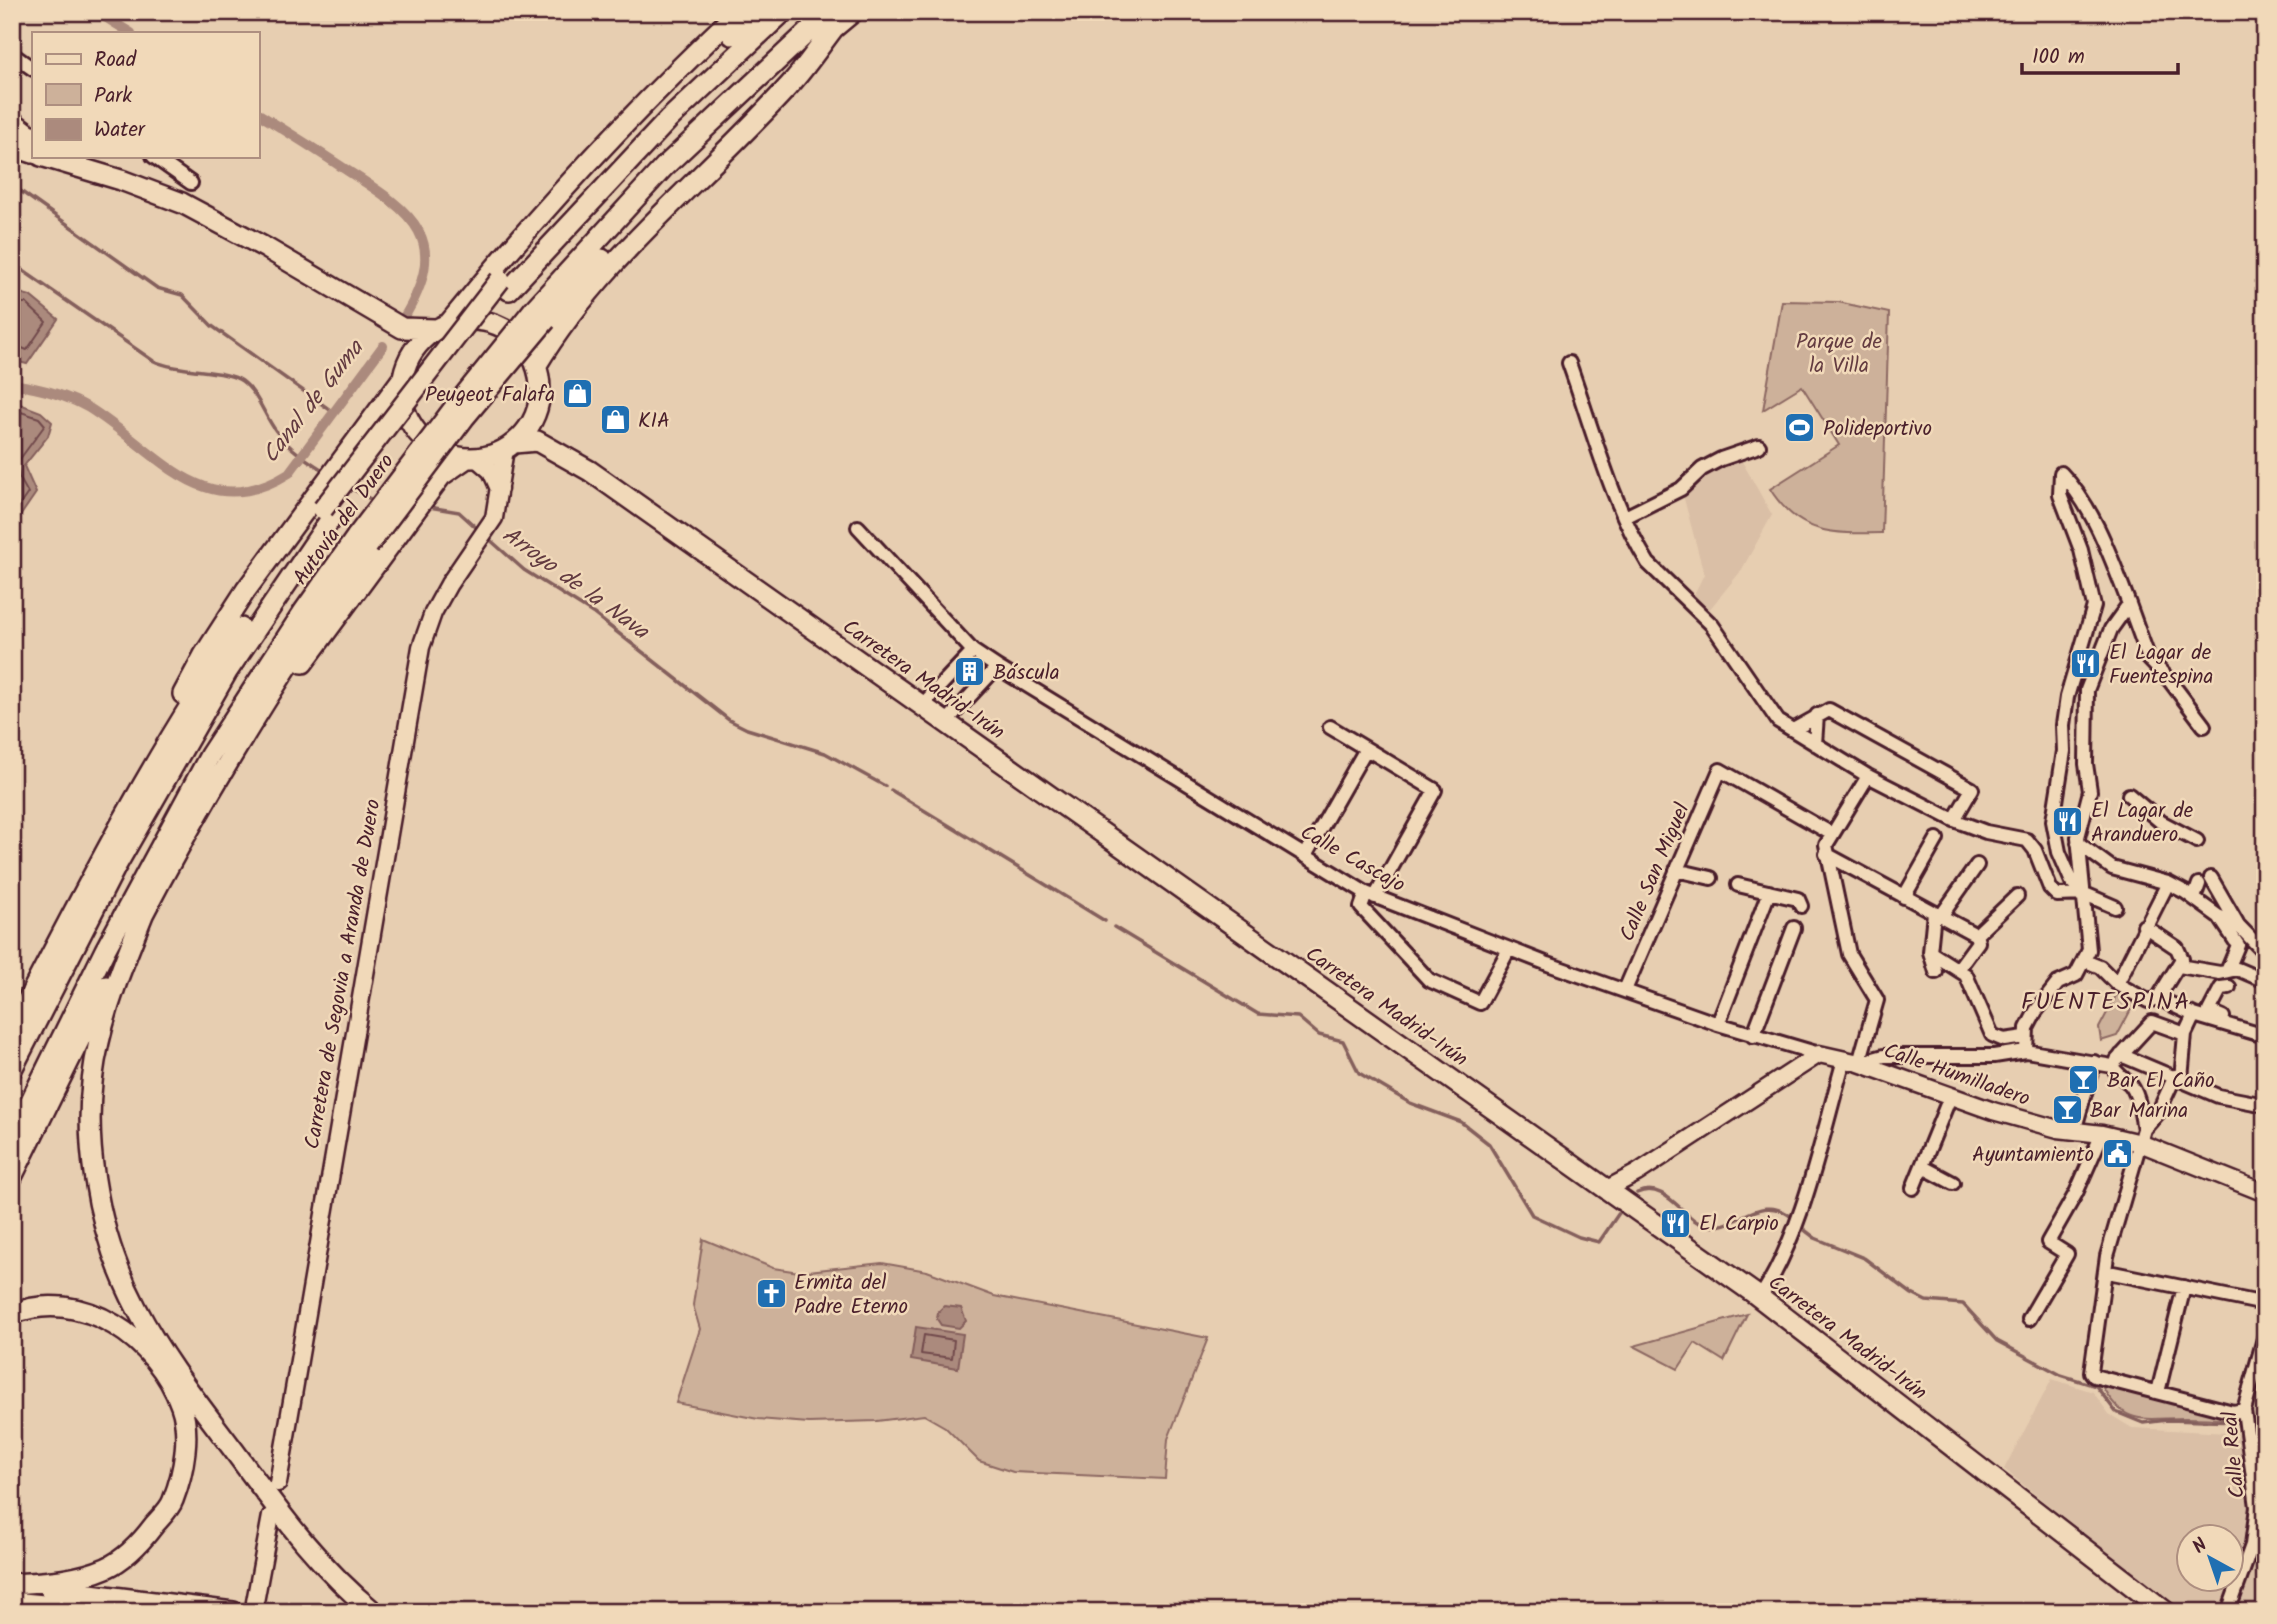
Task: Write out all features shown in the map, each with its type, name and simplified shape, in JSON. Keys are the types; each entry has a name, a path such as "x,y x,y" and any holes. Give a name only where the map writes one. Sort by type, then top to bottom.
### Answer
{"highway":[{"path":"12,1030 163,749 211,671 325,505 349,448 404,372 423,338 443,326 662,84 738,12"},
{"path":"505,285 592,173 674,90 758,12"},
{"name":"Autovía del Duero","path":"12,1069 116,866 325,505 505,285 668,120 783,12"},
{"path":"536,366 565,323 611,267 795,79 831,21 853,12"},
{"name":"Autovía del Duero","path":"12,1139 106,950 210,755 304,611 363,541 454,408 540,314 664,167 831,21"},
{"path":"12,121 32,136"},
{"path":"12,146 32,153"},
{"path":"48,158 121,180 182,203 232,228 402,328 443,326 471,319 492,323 511,332 526,347 536,366 540,398 527,430 509,446 472,458 441,476 268,708 206,801"},
{"path":"73,158 121,180"},
{"path":"335,290 394,338 404,372 402,402 410,424 417,433 444,453 472,458"},
{"name":"Carretera Madrid-Irún","path":"535,414 544,430 568,456"},
{"name":"Carretera Madrid-Irún","path":"509,446 537,441 568,456 922,705 1760,1298 2166,1612"},
{"path":"12,1177 144,912 206,801 363,541"},
{"path":"144,912 119,974 98,1043 90,1112 96,1183 115,1260 143,1319 208,1416 312,1553 344,1588 374,1612"},
{"path":"12,1314 24,1309 70,1308 107,1318 139,1341 165,1375 182,1407 186,1449 173,1502 142,1540 108,1567 67,1580 12,1584"},
{"path":"12,1584 138,1597 233,1612"},
{"path":"12,1602 118,1612"}],"main road":[{"name":"Carretera de Segovia a Aranda de Duero","path":"278,1483 413,683 433,613 449,584 494,518 509,446"},
{"path":"472,458 491,471 500,491"},
{"path":"1607,1189 1637,1173 1819,1054"},
{"name":"Calle Cascajo","path":"1819,1054 1851,1061"},
{"name":"Calle Humilladero","path":"1851,1061 1950,1097 2066,1130 2142,1136 2265,1193"},
{"path":"255,1602 271,1516"}],"street":[{"path":"12,54 32,68"},
{"path":"156,158 191,183"},
{"path":"1569,363 1625,517 1648,563 1712,625 1770,711 1793,730 1868,776 1955,821 1986,832 2027,840 2035,850 2050,888 2057,895 2085,894"},
{"path":"1625,517 1681,489 1702,469 1721,458 1759,446"},
{"path":"2115,907 2085,894 2071,882 2059,852 2053,821 2064,751 2063,725 2067,697 2094,606 2081,551 2060,495 2061,474 2075,488 2090,516 2129,604 2149,659 2170,681 2204,726"},
{"name":"Calle Cascajo","path":"858,527 973,651 1371,895 1509,949 1718,1024 1819,1054"},
{"path":"2026,1051 2025,1037 2036,1011 2054,987 2062,979 2076,975 2085,961 2090,934 2078,843 2083,811 2090,791 2086,764 2087,690 2111,629 2129,604"},
{"path":"922,705 973,651"},
{"path":"946,722 998,667"},
{"path":"1793,730 1829,710 1972,789 1955,821"},
{"path":"1815,744 1817,715"},
{"path":"1330,727 1435,790 1361,907 1429,980 1480,1003 1509,949"},
{"path":"1305,856 1366,749"},
{"name":"Calle San Miguel","path":"1625,990 1720,770 1832,834"},
{"path":"1760,1298 1776,1273 1795,1227 1851,1061 1877,1000 1849,954 1826,854 1826,845 1868,776"},
{"path":"2129,795 2161,822 2197,842"},
{"path":"1904,897 1937,839"},
{"path":"2078,843 2112,868 2168,883 2218,916 2238,945 2228,969"},
{"path":"1826,854 1976,935 1978,942 1959,968"},
{"path":"1936,972 1930,952 1937,914 1978,865"},
{"path":"1676,870 1711,878"},
{"path":"2194,898 2205,881 2238,924 2265,953"},
{"path":"2117,984 2168,883"},
{"path":"1738,885 1798,899 1801,906"},
{"path":"1718,1024 1769,892"},
{"path":"1976,935 2017,896"},
{"path":"2218,916 2238,924"},
{"path":"2085,961 2109,974 2117,984 2148,1001 2158,998 2182,959 2177,948 2144,926"},
{"path":"1753,1036 1794,928"},
{"path":"1930,952 1959,968 1966,975 1992,1035 2004,1040 2025,1037"},
{"path":"2235,954 2258,975"},
{"path":"2179,966 2220,973 2228,969 2258,975"},
{"path":"2229,986 2221,988 2209,1011 2228,1019 2233,1027"},
{"path":"2158,998 2194,1015 2265,1036"},
{"path":"2194,1015 2185,1034 2178,1078 2142,1136 2107,1256 2091,1372 2094,1376 2233,1412 2244,1410"},
{"path":"2112,1066 2152,1022 2185,1034"},
{"path":"1851,1061 1884,1056 1994,1056 2026,1051 2112,1066 2120,1078 2130,1084 2140,1109 2142,1136"},
{"path":"2121,1055 2229,1100 2265,1105"},
{"path":"2066,1130 2094,1062"},
{"path":"1913,1188 1950,1097"},
{"path":"2029,1319 2067,1254 2048,1242 2086,1171 2102,1134"},
{"path":"1923,1167 1953,1183"},
{"path":"2113,1273 2265,1304"},
{"path":"2158,1392 2184,1287"},
{"name":"Calle Real","path":"2228,1612 2252,1545 2257,1507 2244,1410 2265,1335"}],"shaded area":[{"path":"1739,456 1772,515 1741,571 1709,610 1692,599 1704,574 1683,495 1703,474"},
{"path":"2052,1379 2093,1392 2109,1414 2132,1428 2265,1435 2265,1612 2180,1612 2004,1469"}],"green space":[{"name":"Parque de la Villa","path":"1782,301 1838,302 1889,313 1882,533 1848,533 1818,529 1793,515 1770,489 1839,445 1802,386 1763,410"},
{"path":"2119,990 2136,1000 2117,1036 2101,1041 2099,1028"},
{"path":"703,1239 773,1268 799,1272 882,1263 927,1271 994,1296 1208,1338 1168,1439 1165,1479 1013,1472 979,1461 945,1427 924,1415 877,1421 809,1423 758,1419 676,1403 700,1329 693,1305"},
{"path":"1747,1314 1724,1361 1695,1343 1678,1369 1634,1346"},
{"path":"2101,1384 2235,1420 2137,1418 2118,1408"}],"water":[{"path":"20,293 30,296 58,319 27,364 15,361 12,297"},
{"path":"12,401 41,412 52,422 48,436 24,466 36,493 12,528"},
{"path":"944,1306 961,1308 966,1321 959,1328 941,1325 937,1319 938,1312"},
{"path":"916,1327 963,1334 958,1368 911,1360"}],"waterway":[{"name":"Canal de Guma","path":"97,12 129,32"},
{"name":"Canal de Guma","path":"259,114 371,186 407,215 419,231 425,249 424,268 417,292 403,319"},
{"path":"12,185 157,288 182,295 212,326 333,412"},
{"name":"Arroyo de la Nava","path":"12,263 152,360 174,367 225,374 242,381 281,437 299,454 326,472"},
{"name":"Canal de Guma","path":"12,384 52,392 80,403 183,477 207,488 232,492 259,487 289,473 383,346"},
{"name":"Arroyo de la Nava","path":"347,486 374,501"},
{"name":"Arroyo de la Nava","path":"429,507 459,512 480,531"},
{"name":"Arroyo de la Nava","path":"488,538 524,570 594,614 729,720 747,729 825,753 885,786"},
{"name":"Arroyo de la Nava","path":"891,790 1105,921"},
{"name":"Arroyo de la Nava","path":"1114,927 1258,1014 1298,1017 1319,1035 1343,1041 1359,1073 1410,1103 1461,1122 1489,1144 1532,1215 1579,1237 1599,1242 1619,1213"},
{"name":"Arroyo de la Nava","path":"1637,1193 1648,1190 1666,1196 1699,1223 1707,1226 1718,1226 1749,1213 1770,1208 1793,1218"},
{"name":"Arroyo de la Nava","path":"1802,1228 1815,1238 1864,1258 1912,1294 1926,1301 1963,1304 1997,1341 2061,1375 2096,1386 2116,1412 2143,1423 2167,1420 2242,1422"},
{"name":"Arroyo de la Nava","path":"2252,1424 2265,1431"}],"place":[{"name":"Peugeot Falafa","path":"578,394"},
{"name":"KIA","path":"615,420"},
{"name":"Polideportivo","path":"1800,428"},
{"name":"El Lagar de Fuentespina","path":"2086,664"},
{"name":"Báscula","path":"970,672"},
{"name":"El Lagar de Aranduero","path":"2068,822"},
{"name":"Bar El Caño","path":"2084,1080"},
{"name":"Bar Marina","path":"2067,1110"},
{"name":"Ayuntamiento","path":"2117,1154"},
{"name":"El Carpio","path":"1676,1223"},
{"name":"Ermita del Padre Eterno","path":"771,1294"}],"district":[{"name":"FUENTESPINA","path":"2106,1001"}]}
